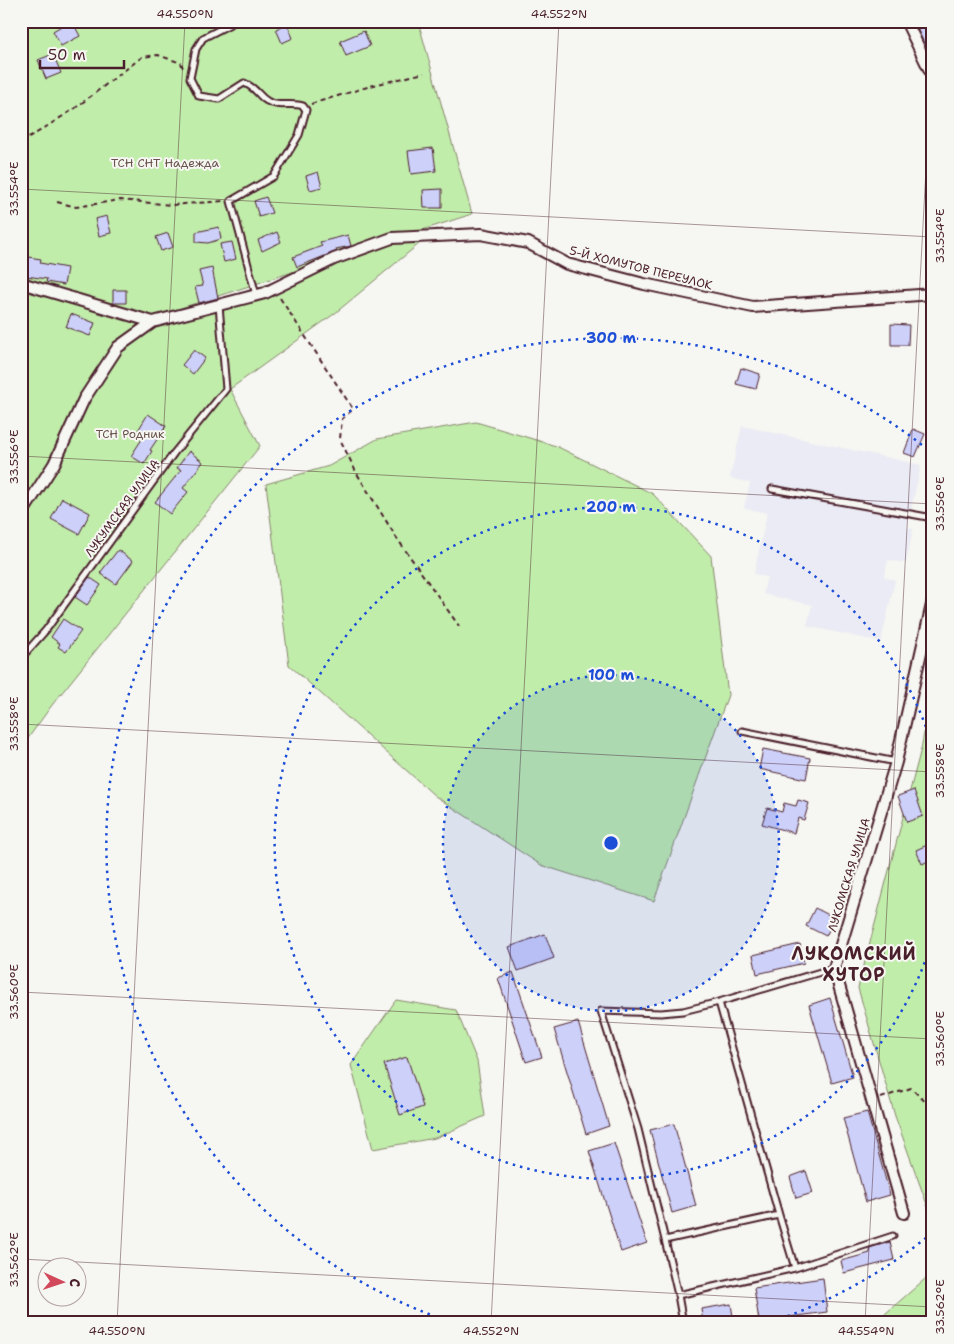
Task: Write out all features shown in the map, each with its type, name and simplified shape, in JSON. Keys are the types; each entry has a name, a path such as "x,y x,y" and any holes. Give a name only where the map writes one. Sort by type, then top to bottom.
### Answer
{"street":[{"path":"906,21 933,77"},
{"name":"5-Й ХОМУТОВ ПЕРЕУЛОК","path":"153,322 256,295 334,259 392,238 481,234 528,243 566,264 644,284 753,307 933,294"},
{"path":"21,283 153,322"},
{"path":"21,515 54,464 84,399 118,347 153,322"},
{"name":"ЛУКОМСКАЯ УЛИЦА","path":"834,968 896,762 933,600"},
{"path":"834,968 904,1213"}],"lane":[{"path":"236,21 203,38 196,49 190,78 199,96 219,99 244,83 253,86 266,101 280,105 294,103 304,106 306,110 299,135 274,176 231,201 256,295"},
{"name":"ЛУКУМСКАЯ УЛИЦА","path":"21,658 46,630 174,453 226,389 219,305"},
{"path":"772,489 933,518"},
{"path":"742,731 896,762"},
{"path":"683,1323 638,1129 601,1011 661,1013 683,1011 834,968"},
{"path":"719,1002 795,1268"},
{"path":"665,1240 779,1215"},
{"path":"678,1296 795,1268 893,1236"}],"path":[{"path":"21,143 74,109 142,57 158,55 180,64 190,78"},
{"path":"304,106 374,85 424,73"},
{"path":"57,202 76,208 120,200 172,205 231,201"},
{"path":"273,288 353,409 342,419 340,439 356,472 396,537 459,626"},
{"path":"872,1101 911,1088 933,1109"}],"shaded area":[{"path":"742,426 921,465 907,527 913,529 906,563 888,560 884,577 895,580 881,642 807,626 812,605 763,594 767,577 754,574 767,513 744,508 750,483 730,478"}],"green space":[{"name":"ТСН СНТ Надежда","path":"21,21 418,21 472,214 150,318 21,281"},
{"name":"ТСН Родник","path":"437,229 334,314 230,389 260,446 52,705 21,748 21,288 141,322 219,300"},
{"path":"476,422 556,446 653,494 711,556 728,695 654,901 541,865 435,796 289,665 266,484 329,466 377,439"},
{"path":"933,685 933,1221 895,1116 858,988 921,749"},
{"path":"396,1000 456,1010 477,1061 485,1116 435,1138 373,1149 351,1065"},
{"path":"933,1272 933,1323 867,1323 885,1314"}],"building":[{"path":"72,21 80,36 61,46 53,31"},
{"path":"287,24 293,38 282,43 276,29"},
{"path":"927,24 933,37 933,44 926,47 917,29"},
{"path":"364,31 370,46 346,56 340,41"},
{"path":"53,54 61,73 46,79 38,60"},
{"path":"433,148 436,171 411,174 408,151"},
{"path":"318,172 322,187 310,190 306,176"},
{"path":"442,189 442,208 424,208 423,190"},
{"path":"266,197 272,213 259,217 254,201"},
{"path":"107,216 111,233 99,236 95,219"},
{"path":"219,227 221,239 208,243 196,242 196,232"},
{"path":"277,232 281,242 262,251 258,240"},
{"path":"168,233 173,247 161,251 156,237"},
{"path":"348,235 351,246 336,249 337,251 297,267 293,257 322,246 320,242"},
{"path":"232,242 236,259 224,262 220,244"},
{"path":"28,257 41,259 40,263 67,268 64,285 46,282 47,279 26,276"},
{"path":"212,268 218,298 199,303 195,287 203,286 199,271"},
{"path":"113,290 126,290 126,303 113,303"},
{"path":"71,314 95,323 90,336 66,327"},
{"path":"891,324 909,325 908,345 891,345"},
{"path":"194,350 205,358 193,374 182,365"},
{"path":"741,368 760,374 756,389 736,384"},
{"path":"148,414 166,426 150,450 152,451 144,464 131,456 144,436 137,432"},
{"path":"913,429 925,434 915,457 904,453"},
{"path":"189,451 203,462 183,488 188,492 170,514 155,502 181,470 177,468"},
{"path":"62,498 90,513 79,534 51,519"},
{"path":"118,550 133,561 116,584 100,573"},
{"path":"89,577 101,585 87,605 75,597"},
{"path":"63,619 81,631 66,652 58,647 60,644 51,637"},
{"path":"763,749 810,758 806,779 759,769"},
{"path":"914,790 923,816 907,822 898,796"},
{"path":"798,800 809,803 804,820 798,818 794,833 762,824 767,808 782,812 784,803 796,806"},
{"path":"927,845 933,859 922,864 916,850"},
{"path":"815,908 835,918 826,936 806,926"},
{"path":"545,934 554,958 518,971 509,947"},
{"path":"800,944 804,963 757,974 753,955"},
{"path":"513,972 542,1057 526,1062 498,978"},
{"path":"830,998 853,1077 832,1083 809,1005"},
{"path":"578,1022 609,1126 586,1134 554,1029"},
{"path":"407,1057 423,1107 400,1115 384,1064"},
{"path":"867,1112 890,1195 866,1202 843,1118"},
{"path":"674,1124 696,1206 672,1213 650,1130"},
{"path":"614,1143 647,1243 621,1252 589,1151"},
{"path":"806,1171 813,1193 796,1198 790,1177"},
{"path":"890,1242 894,1260 844,1273 841,1261 870,1253 869,1248"},
{"path":"823,1278 827,1312 759,1321 754,1288"},
{"path":"731,1304 734,1323 703,1323 701,1309"}],"district":[{"name":"ЛУКОМСКИЙ ХУТОР","path":"854,964"}]}
